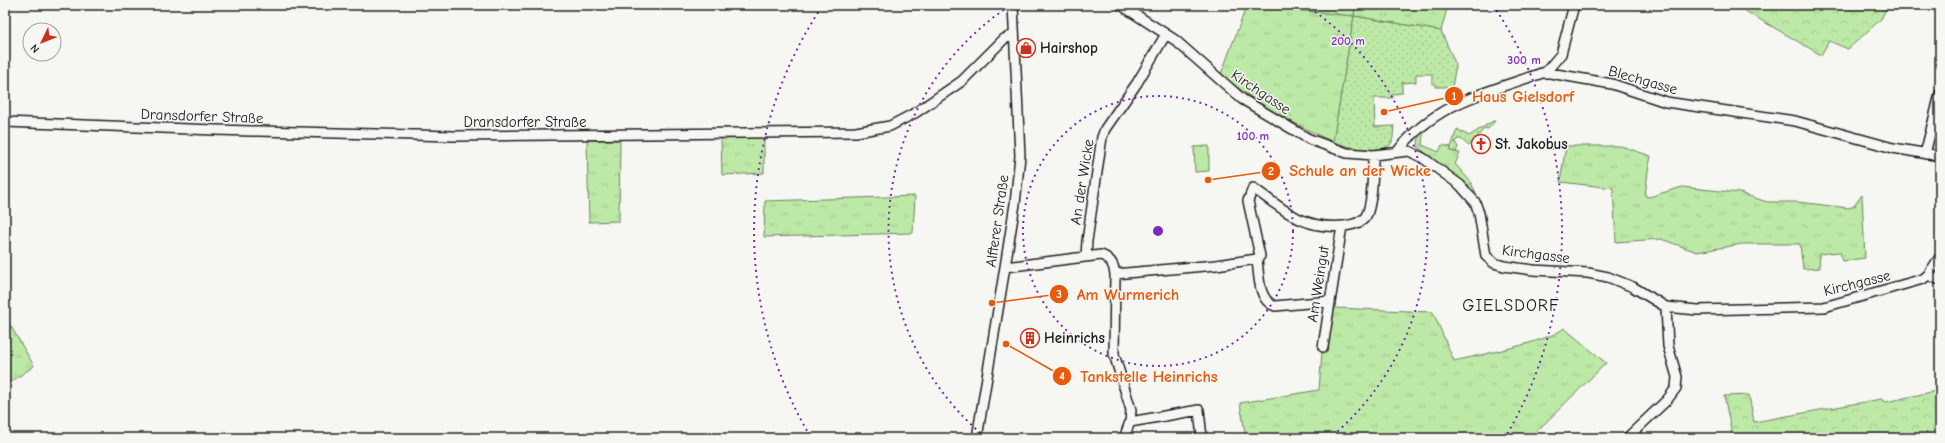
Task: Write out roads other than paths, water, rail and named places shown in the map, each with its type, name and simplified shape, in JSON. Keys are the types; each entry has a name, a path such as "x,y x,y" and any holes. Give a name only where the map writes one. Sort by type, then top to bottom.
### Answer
{"street":[{"name":"Alfterer Straße","path":"977,438 1006,267 1020,156 1013,5"},
{"name":"Kirchgasse","path":"1121,5 1183,46 1231,91 1266,115 1321,145 1347,153 1373,155 1409,151 1418,154 1469,193 1479,213 1486,256 1494,263 1515,268 1588,273 1608,277 1633,287 1666,308 1709,310 1824,307 1891,289 1923,279 1928,275"},
{"path":"1545,73 1561,54 1574,5"},
{"name":"An der Wicke","path":"1086,256 1102,137 1105,129 1137,83 1166,34"},
{"name":"Dransdorfer Straße","path":"5,122 215,130 453,136 856,132 890,126 915,113 962,81 1004,39 1014,35"},
{"name":"Blechgasse","path":"1397,152 1412,134 1446,108 1545,73 1555,73 1612,84 1674,104 1730,110 1810,124 1887,146 1940,156"},
{"path":"1925,154 1940,94"},
{"path":"1330,301 1275,306 1270,304 1263,297 1257,260 1260,256 1248,201 1253,188 1306,223 1320,226 1342,226 1355,224 1366,217 1373,176 1373,155"},
{"name":"Am Weingut","path":"1323,347 1342,226"},
{"path":"1006,267 1086,256 1101,256 1109,259 1114,268 1115,274 1114,354 1131,410 1130,422 1124,438"},
{"path":"1940,257 1928,275 1940,280"},
{"path":"1115,274 1216,266 1257,260"},
{"path":"1627,438 1667,400 1676,388 1677,377 1668,346 1666,308"},
{"path":"1130,422 1199,410 1202,438"}],"place":[{"name":"Hairshop","path":"1026,48"},
{"name":"Haus Gielsdorf","path":"1384,112"},
{"name":"St. Jakobus","path":"1481,144"},
{"name":"Schule an der Wicke","path":"1208,180"},
{"name":"Am Wurmerich","path":"992,303"},
{"name":"Heinrichs","path":"1030,338"},
{"name":"Tankstelle Heinrichs","path":"1006,344"}],"district":[{"name":"GIELSDORF","path":"1511,305"}]}
